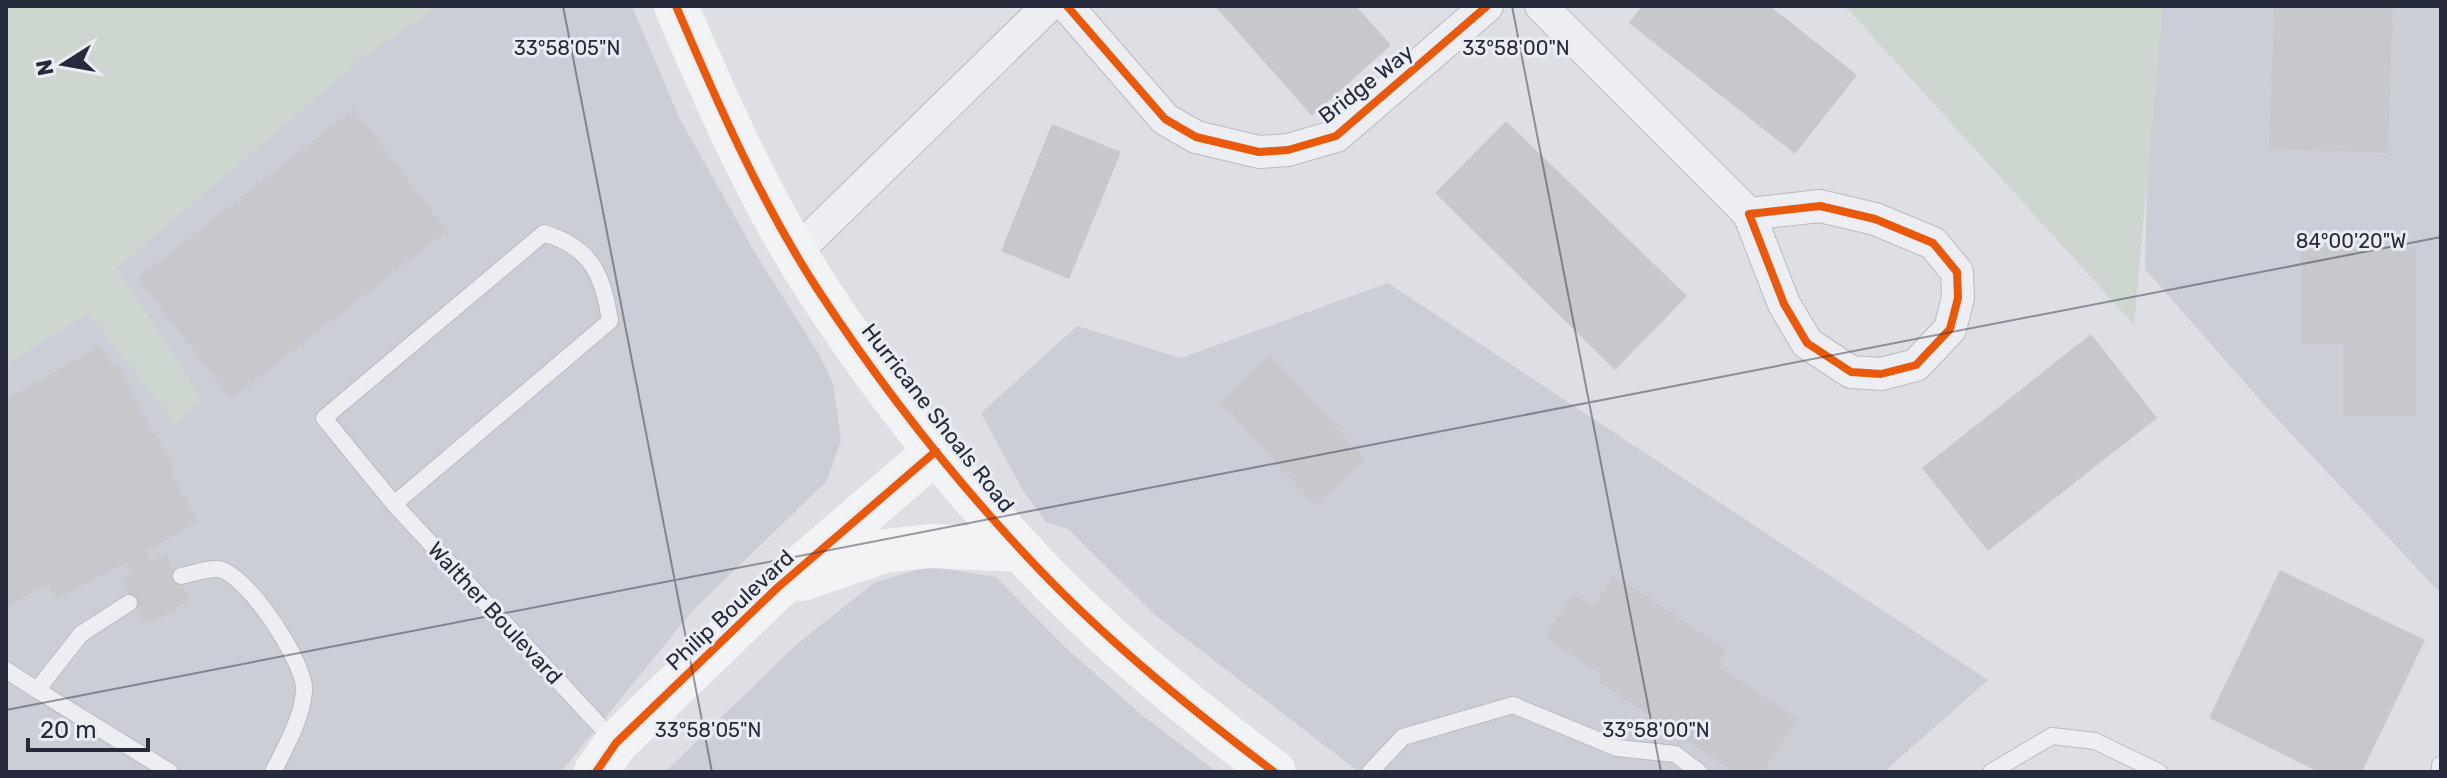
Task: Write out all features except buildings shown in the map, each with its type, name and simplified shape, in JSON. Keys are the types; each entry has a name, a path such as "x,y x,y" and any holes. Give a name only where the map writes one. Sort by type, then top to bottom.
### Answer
{"street":[{"name":"Hurricane Shoals Road","path":"676,6 728,127 796,252 850,336 936,451 1020,550 1126,653 1274,772"},
{"path":"796,252 1048,6"},
{"name":"Bridge Way","path":"1067,6 1165,119 1196,137 1259,152 1288,150 1336,136 1487,6"},
{"path":"1541,6 1749,214 1784,304 1807,343 1851,372 1881,374 1916,365 1950,329 1958,298 1957,272 1933,243 1875,219 1820,206 1749,214"},
{"name":"Philip Boulevard","path":"606,758 777,588 936,451"},
{"path":"777,588 885,551 931,546 1020,550"}],"lane":[{"name":"Walther Boulevard","path":"394,504 610,321 605,289 590,260 562,238 544,233 324,418 375,483 606,758"},
{"path":"181,576 219,569 242,582 286,640 305,689 291,738 273,772"},
{"path":"37,690 81,634 129,603"},
{"path":"6,670 170,772"},
{"path":"1370,772 1403,737 1513,705 1617,748 1675,754 1699,772"},
{"path":"1991,772 2052,736 2095,741 2159,772"},
{"path":"2440,765 2440,772"}],"shaded area":[{"path":"6,6 439,6 367,54 117,268 202,400 176,424 88,314 6,364"},
{"path":"418,6 632,6 679,117 833,383 841,440 827,481 693,610 561,772 6,772 6,343"},
{"path":"1845,6 2163,6 2134,325"},
{"path":"2151,6 2441,6 2441,594 2268,409 2145,269"},
{"path":"1388,283 1988,680 1884,772 1359,772 1155,615 1068,529 1046,522 1022,489 981,413 1077,326 1181,358"},
{"path":"928,566 996,577 1065,647 1143,716 1217,772 665,772 797,644 874,583"}],"cycle path":[{"path":"676,6 740,149 795,253 839,321 912,422 965,487 1049,580 1174,693 1274,772"},
{"path":"1067,6 1165,119 1196,137 1259,152 1288,150 1336,136 1487,6"},
{"path":"1820,206 1875,219 1933,243 1957,272 1958,298 1950,329 1916,365 1881,374 1851,372 1807,343 1784,304 1749,214 1820,206"},
{"path":"596,772 616,743 777,588 936,451"}]}
